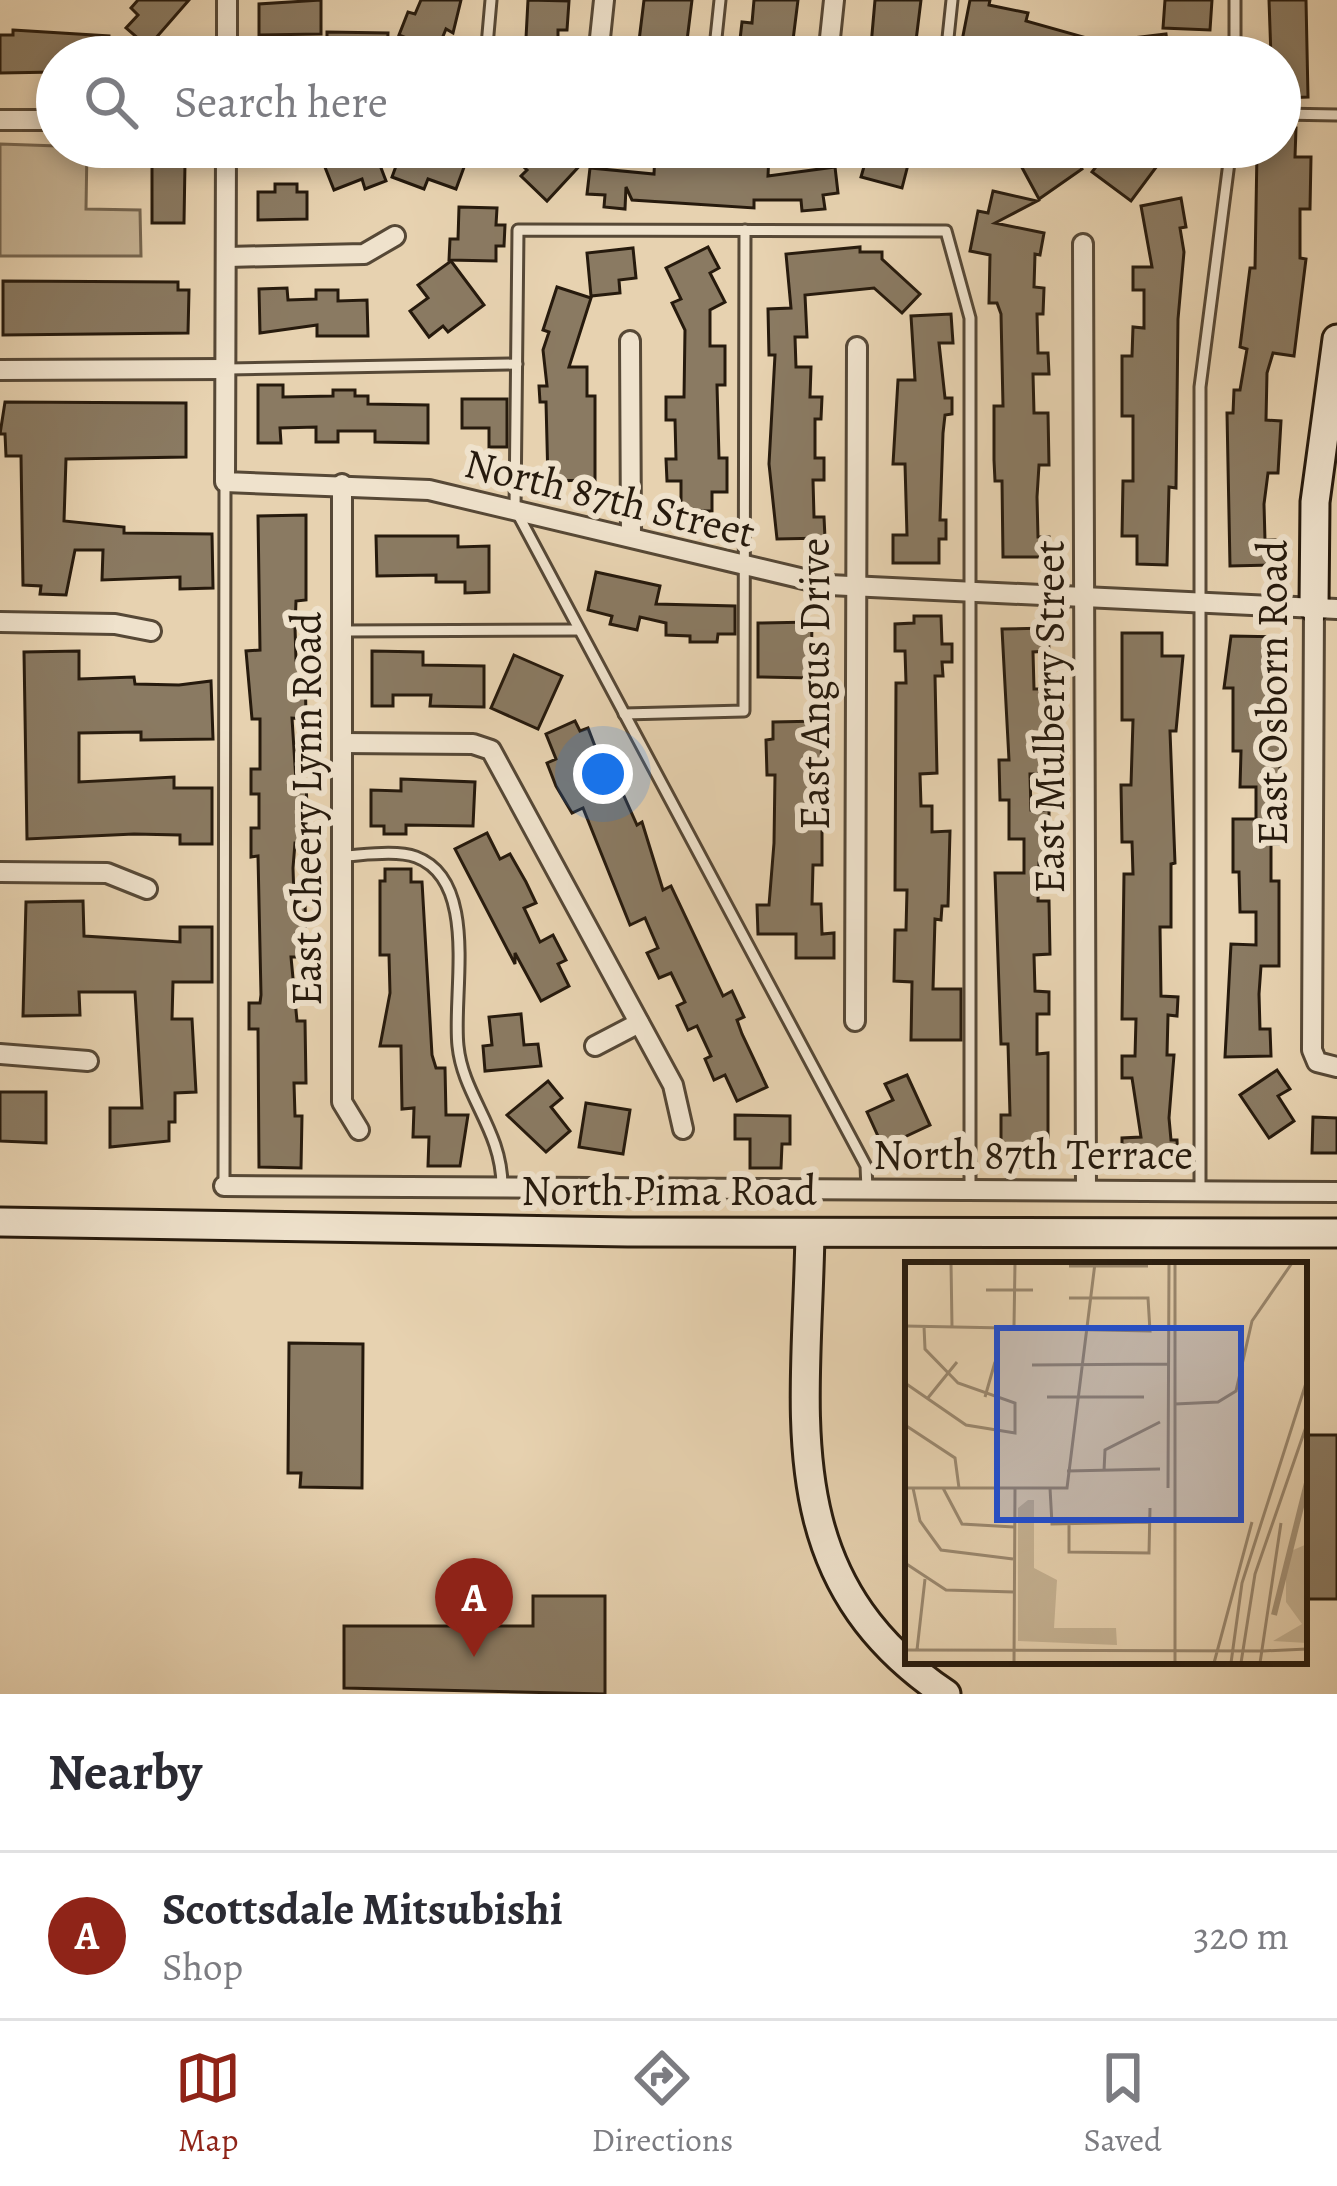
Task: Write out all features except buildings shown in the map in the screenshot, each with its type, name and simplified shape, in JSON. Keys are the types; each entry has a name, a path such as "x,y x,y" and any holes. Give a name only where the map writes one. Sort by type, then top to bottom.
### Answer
{"main road":[{"name":"East Osborn Road","path":"1326,608 1315,502 1337,339"},
{"name":"North Pima Road","path":"0,1222 810,1233 1337,1233"},
{"path":"810,1233 807,1471 820,1535 844,1590 902,1662 946,1694"}],"street":[{"path":"227,0 227,36"},
{"path":"600,36 604,0"},
{"path":"830,36 834,0"},
{"path":"0,120 36,120"},
{"path":"225,482 226,168"},
{"path":"227,257 364,254 395,236"},
{"name":"East Mulberry Street","path":"1083,244 1086,1190"},
{"path":"630,341 631,537"},
{"name":"East Angus Drive","path":"855,1021 857,347"},
{"path":"0,370 226,369"},
{"name":"North 87th Street","path":"225,482 429,490 746,567 856,586 1326,608"},
{"name":"East Cheery Lynn Road","path":"342,484 342,1102 359,1130"},
{"name":"East Osborn Road","path":"1326,608 1312,1050 1317,1062 1337,1067"},
{"path":"0,622 115,624 151,631"},
{"path":"342,743 473,744 491,750 673,1085 683,1129"},
{"path":"0,872 107,873 147,889"},
{"path":"595,1046 639,1023"},
{"path":"0,1054 88,1061"},
{"name":"North 87th Terrace","path":"224,1186 1337,1192"}],"lane":[{"path":"488,36 491,0"},
{"path":"716,36 720,0"},
{"path":"948,36 952,0"},
{"path":"1234,0 1235,36"},
{"path":"1301,114 1337,115"},
{"path":"1200,1191 1200,387 1228,168"},
{"path":"867,1189 866,1166 515,509 518,230 946,231 970,318 970,1190"},
{"path":"623,714 744,711 745,230"},
{"path":"226,369 517,364"},
{"path":"224,1186 225,482"},
{"path":"342,631 579,630"},
{"path":"342,856 412,855 431,865 459,913 458,1050 502,1153 502,1186"}],"shaded area":[{"path":"0,144 36,145 36,168 87,168 86,209 140,210 141,256 0,256"}],"place":[{"name":"Scottsdale Mitsubishi","path":"474,1657"}]}
